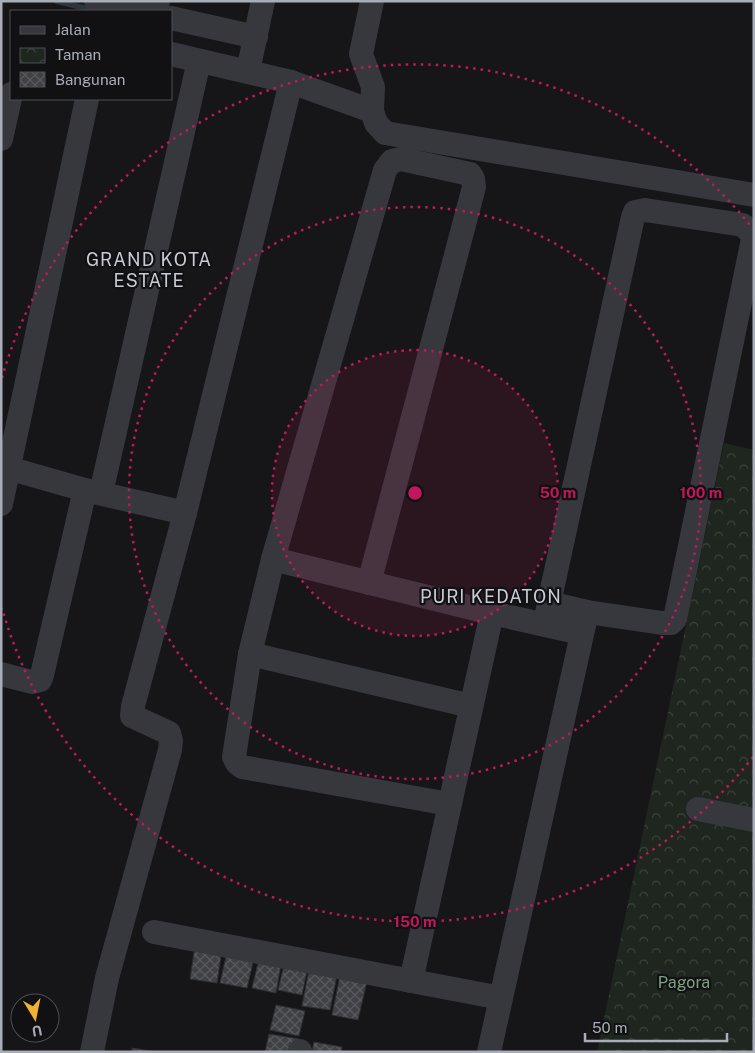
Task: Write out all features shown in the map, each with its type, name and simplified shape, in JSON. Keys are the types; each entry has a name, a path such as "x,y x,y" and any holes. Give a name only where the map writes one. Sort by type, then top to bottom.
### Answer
{"street":[{"path":"96,1 136,10"},
{"path":"248,71 263,1"},
{"path":"372,1 361,54 373,87 372,111 376,123 386,132 754,195"},
{"path":"172,18 256,38"},
{"path":"172,54 291,82 372,111"},
{"path":"1,674 32,682 40,680 42,675 93,492 199,61"},
{"path":"92,1052 107,978 170,750 169,732 134,718 132,714 185,513 291,82"},
{"path":"1,139 10,98"},
{"path":"1,504 6,468 87,100"},
{"path":"370,583 474,187 470,174 442,166 401,159 392,161 385,170 273,559 250,654 234,757 237,764 242,768 449,804"},
{"path":"273,559 492,613 547,614 584,623 671,623 675,619 753,239 751,233 743,225 645,210 635,212 547,614"},
{"path":"6,468 93,492 185,513"},
{"path":"411,981 492,613"},
{"path":"489,1052 584,623"},
{"path":"250,654 470,706"},
{"path":"698,808 754,820"},
{"path":"154,932 501,998"}],"green space":[{"name":"Pagora","path":"724,443 754,450 754,1052 597,1052"}],"building":[{"path":"195,946 222,949 217,983 190,979"},
{"path":"227,952 254,958 247,988 220,983"},
{"path":"259,959 281,964 276,993 252,988"},
{"path":"284,965 307,970 302,995 278,990"},
{"path":"309,970 337,975 330,1010 302,1006"},
{"path":"340,976 367,981 358,1020 332,1015"},
{"path":"276,1005 305,1011 299,1036 270,1030"},
{"path":"269,1034 299,1039 296,1052 265,1052"},
{"path":"314,1042 342,1047 341,1052 312,1052"},
{"path":"132,1048 158,1052 132,1052"}],"waterway":[{"path":"56,1 93,10"}],"district":[{"name":"GRAND KOTA ESTATE","path":"149,269"},
{"name":"PURI KEDATON","path":"491,596"}]}
